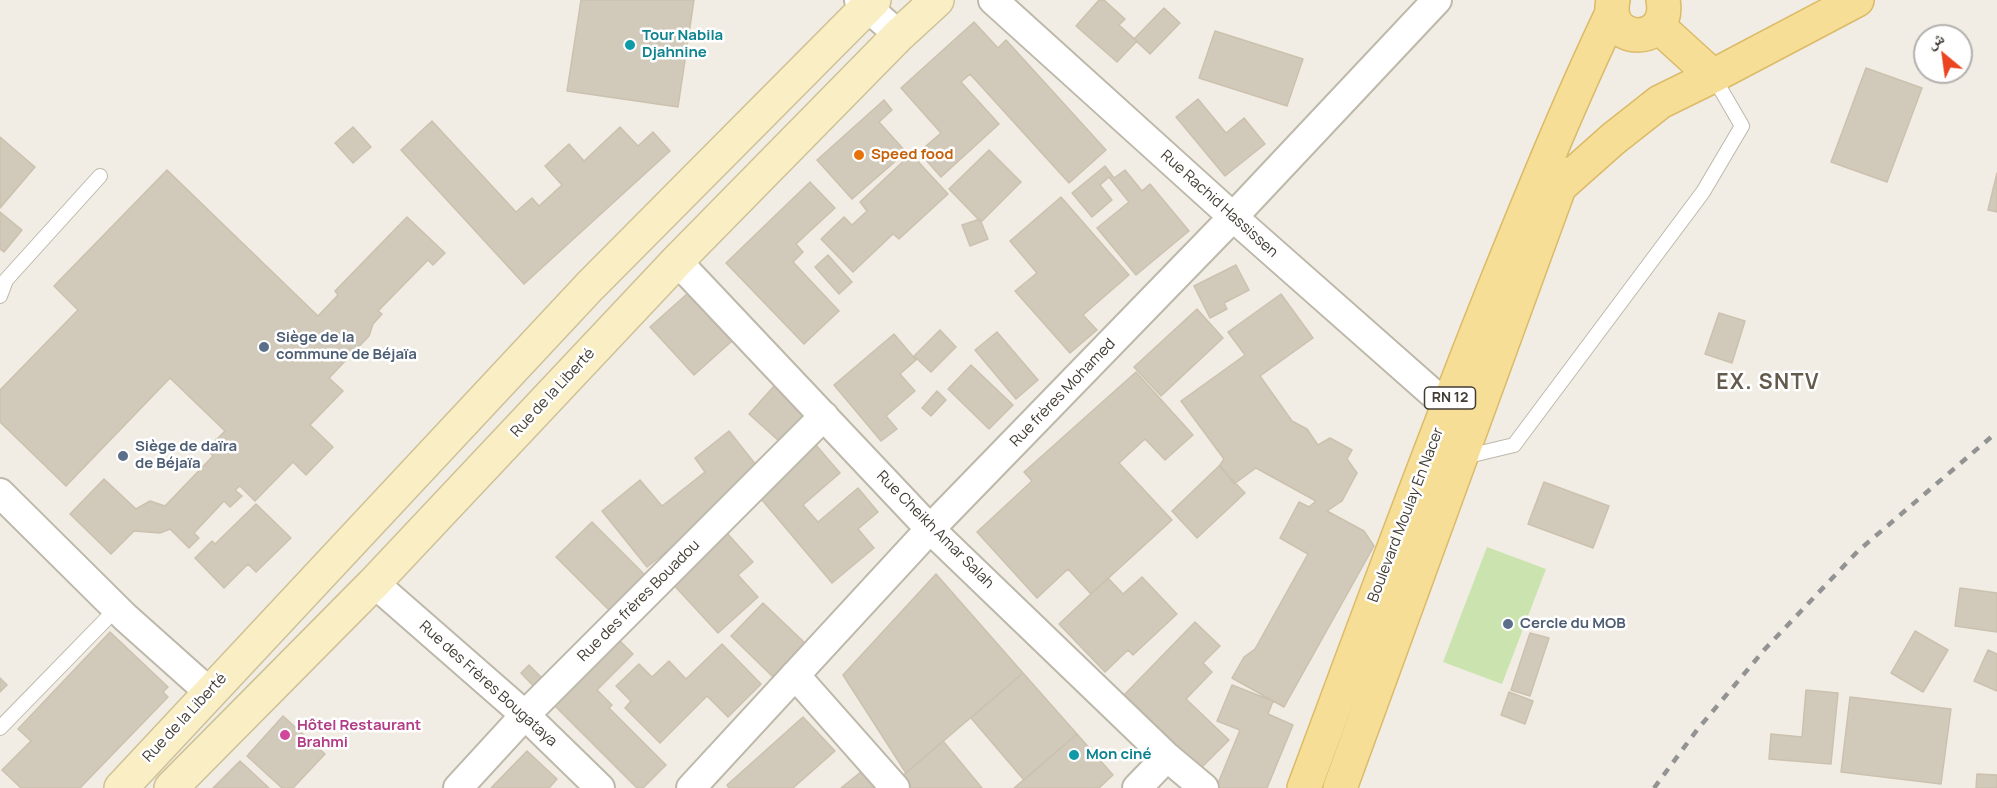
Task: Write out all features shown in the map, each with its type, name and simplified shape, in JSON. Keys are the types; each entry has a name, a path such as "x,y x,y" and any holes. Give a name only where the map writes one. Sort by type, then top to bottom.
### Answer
{"main road":[{"name":"Rue de la Liberté","path":"171,788 374,583 677,261 899,34 937,0"},
{"path":"1559,188 1613,139 1660,102 1857,0"},
{"name":"Rue de la Liberté","path":"121,788 590,286 867,2"},
{"path":"1617,15 1635,35 1643,35 1652,32 1661,13 1713,76"},
{"name":"Boulevard Moulay En Nacer","path":"1340,788 1559,188 1617,15"},
{"name":"Boulevard Moulay En Nacer","path":"1304,788 1447,406 1537,182 1584,72 1617,15"}],"street":[{"name":"Rue Rachid Hassissen","path":"993,0 1447,406"},
{"name":"Rue frères Mohamed","path":"691,788 930,529 1233,217 1437,0"},
{"path":"867,2 899,34"},
{"name":"Rue Cheikh Amar Salah","path":"677,261 930,529 1167,757 1204,788"},
{"name":"Rue des frères Bouadou","path":"458,788 525,715 824,416"},
{"path":"0,493 116,609 209,692"},
{"name":"Rue des Frères Bougataya","path":"374,583 525,715 600,788"},
{"path":"795,675 896,788"},
{"path":"1137,788 1167,757"}],"lane":[{"path":"1462,457 1514,445 1703,192 1742,126 1713,76"},
{"path":"0,296 6,280 100,176"},
{"path":"0,728 116,609"}],"green space":[{"path":"1487,547 1546,569 1502,684 1443,662"}],"building":[{"name":"Tour Nabila Djahnine","path":"581,0 694,0 678,107 567,91"},
{"path":"1099,0 1104,0 1125,19 1119,25 1137,41 1117,62 1076,26"},
{"path":"1164,8 1180,23 1150,54 1134,39"},
{"path":"974,22 998,48 1006,40 1106,150 1069,183 970,74 961,82 999,124 941,177 919,152 941,133 901,88"},
{"path":"1215,31 1303,59 1287,106 1199,78"},
{"path":"1866,68 1922,88 1887,182 1831,162"},
{"path":"1198,99 1226,133 1244,118 1265,144 1225,176 1176,117"},
{"path":"884,100 892,110 879,122 906,152 852,199 817,160"},
{"path":"432,121 516,212 532,198 539,206 562,185 545,166 569,144 584,161 620,127 638,146 653,132 670,151 524,284 401,150"},
{"path":"353,127 371,147 353,163 335,143"},
{"path":"0,137 35,167 0,208"},
{"path":"989,150 1021,182 981,222 949,189"},
{"path":"911,154 948,194 899,239 893,234 853,272 821,239 844,217 852,225 867,211 860,202"},
{"path":"1105,166 1114,178 1125,170 1142,191 1150,184 1189,231 1136,275 1097,228 1129,202 1109,177 1100,185 1112,200 1092,217 1072,193"},
{"path":"167,170 318,316 338,295 335,291 407,217 445,253 433,265 428,260 378,311 382,314 373,324 369,336 329,378 343,391 310,425 333,447 306,475 293,462 255,501 240,486 235,490 242,496 230,507 224,501 194,533 199,538 189,548 170,529 160,533 134,531 111,554 70,514 104,479 136,509 150,501 165,506 213,456 207,449 225,431 170,378 66,486 0,422 0,390 78,310 54,286"},
{"path":"1997,173 1997,212 1988,210"},
{"path":"810,182 835,208 796,244 803,252 793,262 839,311 804,344 726,263"},
{"path":"1061,197 1129,275 1083,315 1097,330 1070,353 1015,291 1037,273 1010,241"},
{"path":"0,212 22,230 4,252 0,249"},
{"path":"980,219 988,239 970,246 962,225"},
{"path":"828,255 852,282 839,294 815,267"},
{"path":"1236,265 1249,290 1224,303 1227,309 1210,318 1194,286"},
{"path":"688,293 732,341 694,375 650,327"},
{"path":"1281,294 1313,338 1260,376 1292,421 1307,429 1318,445 1330,438 1352,450 1347,459 1357,473 1342,501 1327,511 1364,531 1374,546 1284,707 1232,678 1244,657 1255,649 1308,554 1280,538 1299,502 1309,507 1316,501 1256,468 1234,484 1220,465 1224,459 1181,401 1245,355 1228,332"},
{"path":"1197,309 1223,338 1161,396 1134,367"},
{"path":"1719,313 1745,321 1732,363 1705,354"},
{"path":"940,330 956,347 931,372 914,356"},
{"path":"997,332 1038,380 1016,399 975,350"},
{"path":"894,334 916,360 900,374 915,391 886,416 897,429 881,441 834,385"},
{"path":"971,365 1013,405 989,429 948,389"},
{"path":"1136,372 1193,435 1165,460 1145,439 1119,463 1172,520 1091,594 1068,569 1037,598 977,532 1032,481 1024,472"},
{"path":"775,385 806,413 780,442 749,414"},
{"path":"937,391 946,400 931,416 922,408"},
{"path":"729,431 764,475 647,567 602,511 640,480 662,506 705,472 695,458"},
{"path":"815,444 840,473 803,505 818,522 858,488 878,512 858,529 874,548 832,583 757,494"},
{"path":"1219,466 1245,493 1197,538 1172,511"},
{"path":"1544,482 1609,506 1593,548 1528,524"},
{"path":"256,504 291,538 256,572 248,564 224,588 195,558 212,541 215,544"},
{"path":"592,522 655,585 619,620 556,557"},
{"path":"726,532 753,562 738,575 758,597 718,633 671,582"},
{"path":"936,574 1023,673 906,773 843,675"},
{"path":"1142,577 1177,614 1133,655 1128,650 1105,672 1059,624 1108,578 1123,594"},
{"path":"1960,588 1997,593 1997,632 1955,626"},
{"path":"763,603 806,644 773,677 731,636"},
{"path":"1195,622 1220,646 1203,663 1212,672 1186,699 1229,740 1200,769 1124,695"},
{"path":"1915,631 1948,650 1923,692 1891,673"},
{"path":"110,632 168,687 163,692 168,697 80,788 21,788 2,770 31,741 18,729"},
{"path":"1530,633 1549,638 1530,696 1511,690"},
{"path":"620,641 633,654 597,690 612,705 609,708 666,765 643,788 637,788 555,706"},
{"path":"722,644 761,684 728,717 707,696 660,743 625,708 631,701 616,686 639,664 652,677 669,661 686,679"},
{"path":"1988,650 1997,654 1997,691 1974,681"},
{"path":"529,665 549,685 541,694 521,673"},
{"path":"1023,673 1077,734 1024,780 971,718"},
{"path":"0,678 7,685 0,692"},
{"path":"1232,685 1273,701 1268,714 1293,725 1267,788 1216,788 1240,730 1217,721"},
{"path":"1806,690 1838,693 1831,764 1769,759 1771,734 1802,737"},
{"path":"1509,692 1533,701 1525,724 1501,715"},
{"path":"1850,697 1951,709 1941,784 1841,772"},
{"name":"Hôtel Restaurant Brahmi","path":"283,716 325,754 293,788 282,788 247,756"},
{"path":"803,717 835,751 793,788 729,788 727,785"},
{"name":"Mon ciné","path":"1077,734 1113,775 1099,788 1014,788"},
{"path":"943,741 982,788 908,788 900,778"},
{"path":"527,751 557,779 549,788 491,788"},
{"path":"240,761 269,788 213,788"},
{"path":"867,767 885,788 841,788"},
{"path":"1977,774 1997,775 1997,788 1976,788"}],"railway":[{"path":"1654,788 1697,730 1765,649 1858,551 1997,432"}],"place":[{"name":"Tour Nabila Djahnine","path":"630,45"},
{"name":"Speed food","path":"859,155"},
{"name":"Siège de la commune de Béjaïa","path":"264,347"},
{"name":"Siège de daïra de Béjaïa","path":"123,456"},
{"name":"Cercle du MOB","path":"1508,624"},
{"name":"Hôtel Restaurant Brahmi","path":"285,735"},
{"name":"Mon ciné","path":"1074,755"}],"district":[{"name":"EX. SNTV","path":"1768,383"}]}
